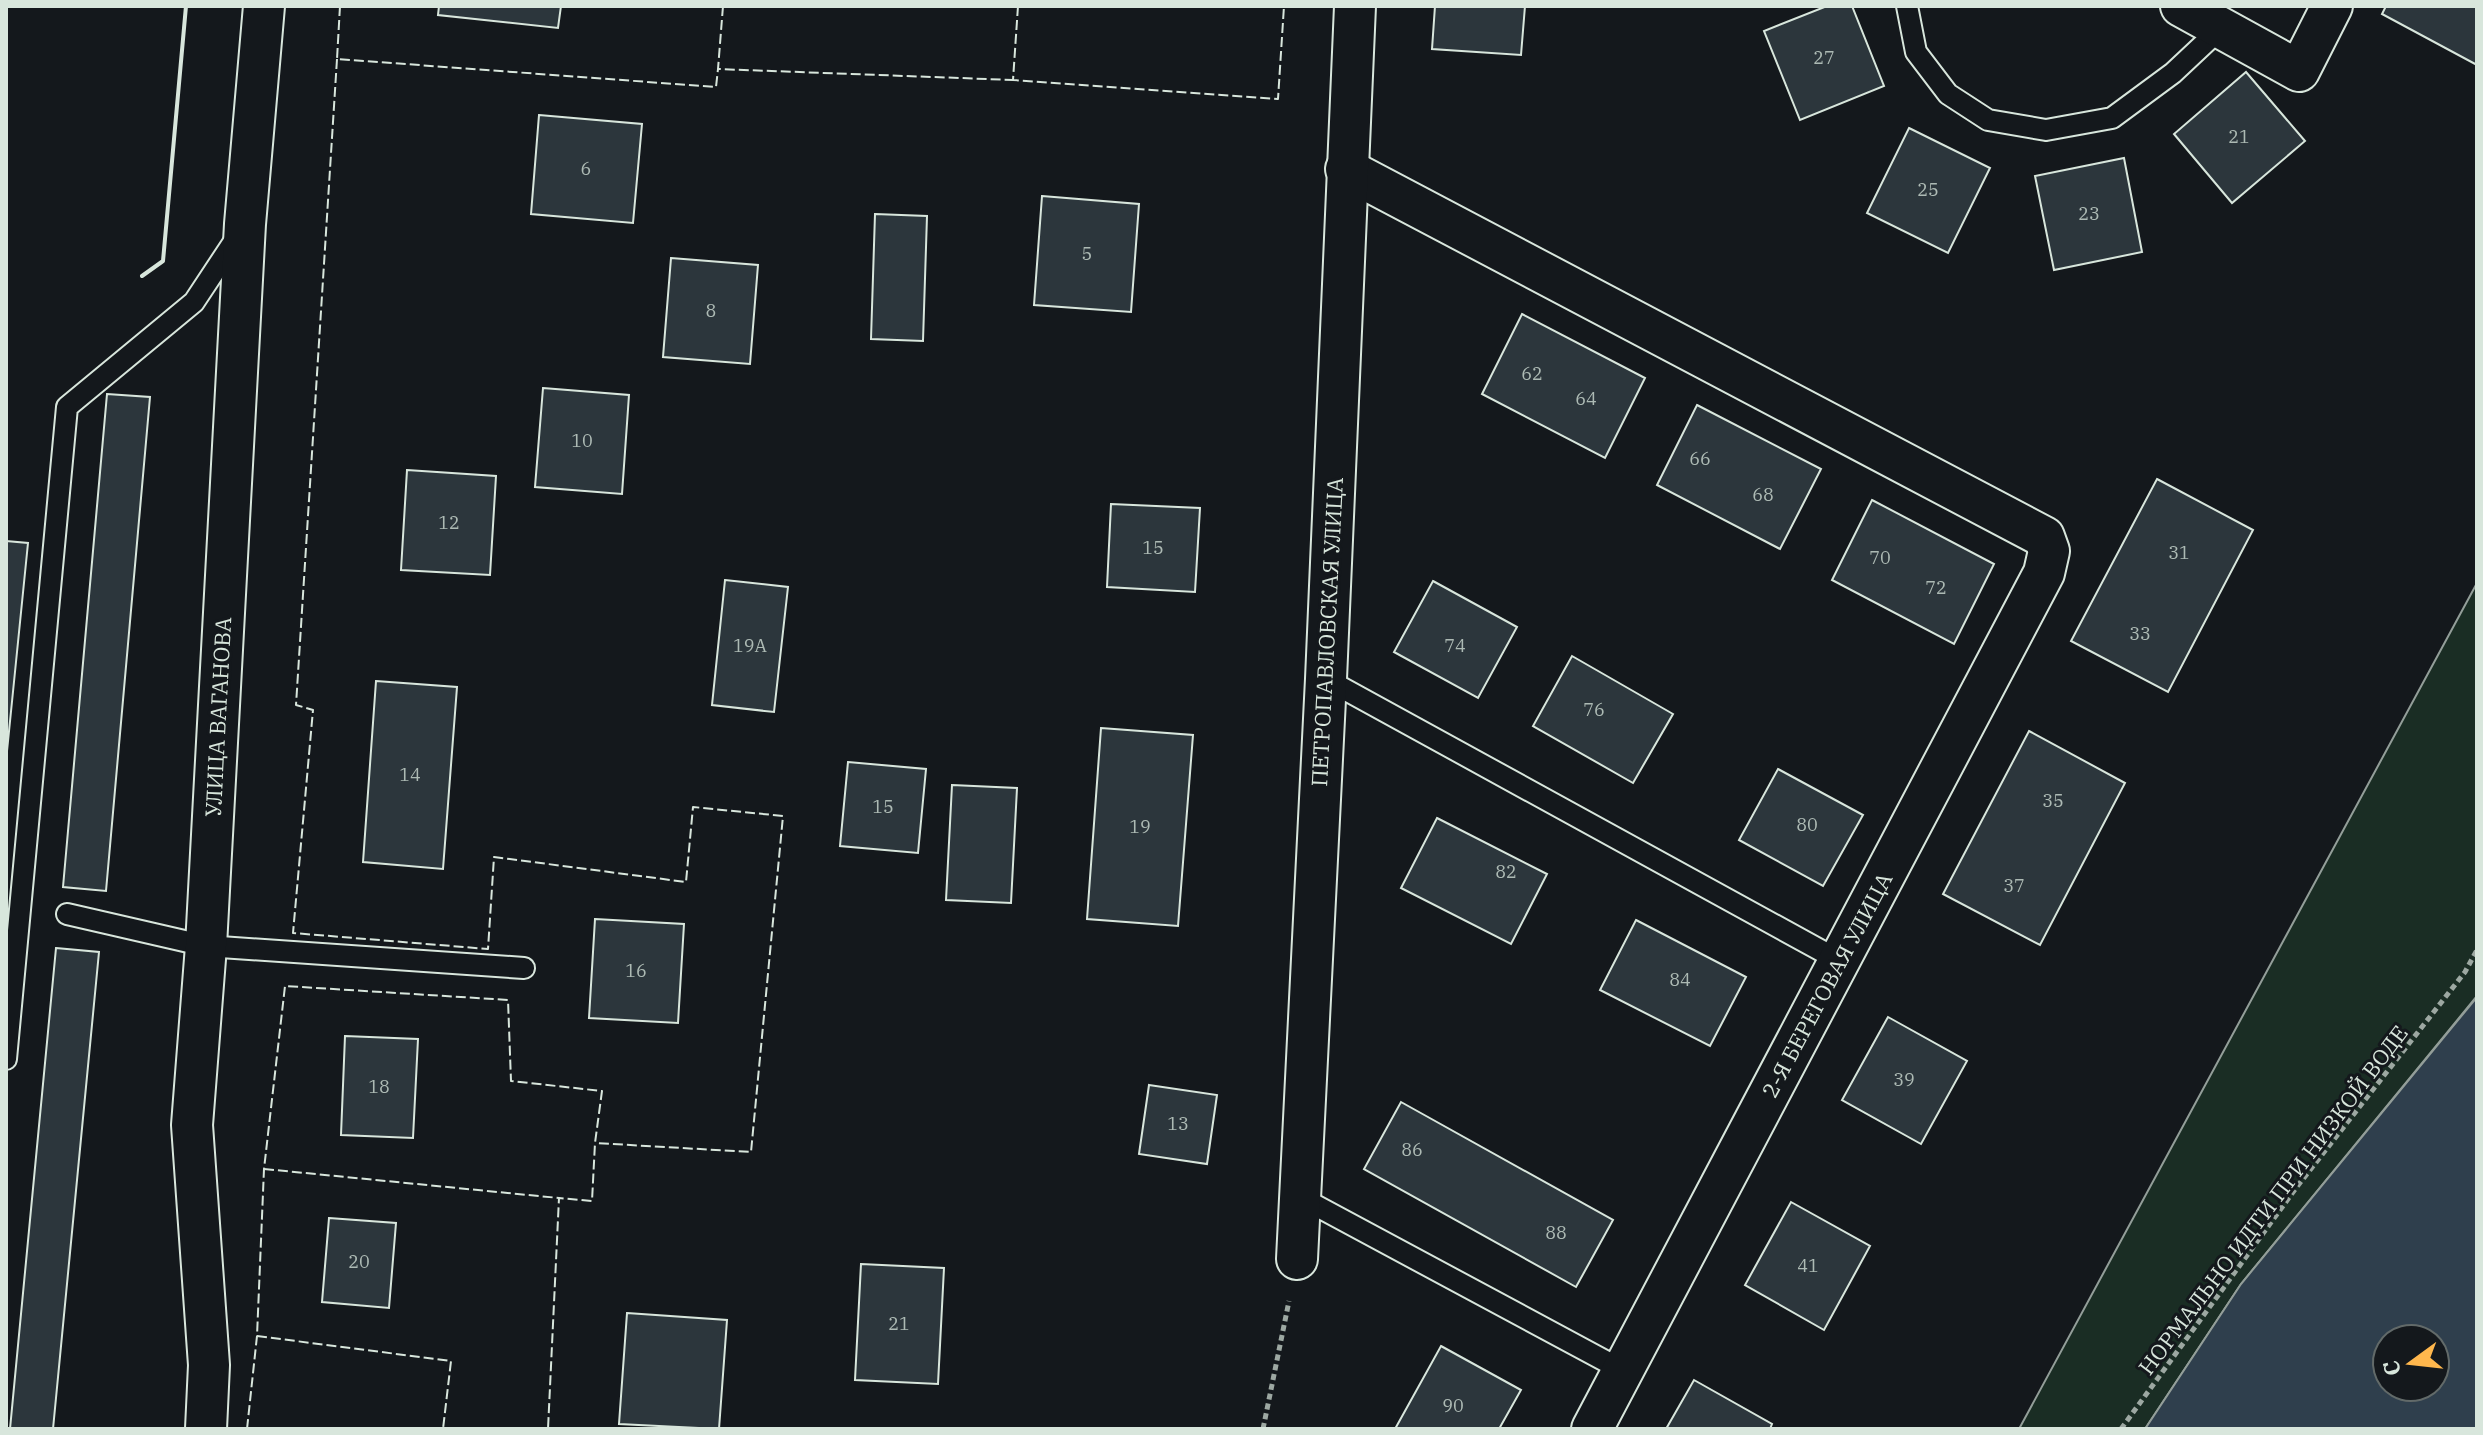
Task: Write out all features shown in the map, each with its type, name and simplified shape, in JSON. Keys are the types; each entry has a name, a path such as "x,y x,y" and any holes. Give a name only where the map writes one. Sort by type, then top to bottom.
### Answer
{"street":[{"name":"УЛИЦА ВАГАНОВА","path":"206,1429 209,1365 192,1125 206,946 245,224 264,6"},
{"name":"ПЕТРОПАВЛОВСКАЯ УЛИЦА","path":"1297,1259 1355,6"},
{"path":"2181,6 2299,71 2332,6"},
{"name":"2-Я БЕРЕГОВАЯ УЛИЦА","path":"1346,169 2044,537 2049,551 2044,573 1592,1429"}],"lane":[{"path":"1907,6 1916,52 1948,94 1988,120 2046,130 2112,118 2173,73 2221,28"},
{"path":"6,1059 67,407 194,302 245,224"},
{"path":"1326,679 1840,961"},
{"path":"67,914 206,946 524,968"},
{"path":"1300,1197 1622,1370"}],"path":[{"name":"НОРМАЛЬНО ИДТИ ПРИ НИЗКОЙ ВОДЕ","path":"2121,1429 2296,1188 2465,972 2477,950"},
{"path":"1263,1429 1297,1259"}],"green space":[{"path":"2477,583 2477,996 2241,1284 2145,1429 2019,1429"}],"water":[{"path":"2477,997 2477,1429 2145,1429 2241,1284"}],"building":[{"path":"439,6 561,6 558,28 438,15"},
{"path":"1435,6 1525,6 1521,55 1432,49"},
{"path":"1827,6 1852,6 1884,86 1800,120 1764,31"},
{"path":"2386,6 2477,6 2477,65 2382,14"},
{"path":"2246,72 2305,141 2232,203 2174,134"},
{"path":"539,115 642,124 633,223 531,214"},
{"path":"1909,128 1990,168 1948,253 1867,213"},
{"path":"2124,158 2142,252 2054,270 2035,176"},
{"path":"1042,196 1139,204 1131,312 1034,305"},
{"path":"875,214 927,216 923,341 871,339"},
{"path":"671,258 758,265 750,364 663,357"},
{"path":"1522,314 1645,378 1605,458 1482,394"},
{"path":"543,388 629,395 622,494 535,487"},
{"path":"107,394 150,397 106,891 63,887"},
{"path":"1697,405 1821,469 1780,549 1657,485"},
{"path":"407,470 496,476 490,575 401,570"},
{"path":"2157,479 2253,530 2168,692 2071,641"},
{"path":"1872,500 1994,564 1954,644 1832,580"},
{"path":"1111,504 1200,508 1195,592 1107,587"},
{"path":"6,541 28,543 6,761"},
{"path":"725,580 788,587 774,712 712,705"},
{"path":"1433,581 1517,627 1478,698 1394,652"},
{"path":"1572,656 1673,714 1633,783 1533,726"},
{"path":"376,681 457,687 443,869 363,862"},
{"path":"1101,728 1193,735 1178,926 1087,919"},
{"path":"2029,731 2125,783 2040,945 1943,894"},
{"path":"848,762 926,769 918,853 840,846"},
{"path":"1778,769 1863,815 1823,886 1739,840"},
{"path":"952,785 1017,788 1011,903 946,900"},
{"path":"1437,818 1547,874 1511,944 1401,888"},
{"path":"595,919 684,924 678,1023 589,1018"},
{"path":"1636,920 1746,977 1710,1046 1600,990"},
{"path":"56,948 99,952 53,1429 10,1429"},
{"path":"1888,1017 1967,1061 1921,1144 1842,1100"},
{"path":"345,1036 418,1039 413,1138 341,1135"},
{"path":"1149,1085 1217,1095 1207,1164 1139,1154"},
{"path":"1401,1102 1613,1220 1576,1287 1364,1169"},
{"path":"1791,1202 1870,1246 1824,1330 1745,1285"},
{"path":"329,1218 396,1223 389,1308 322,1302"},
{"path":"861,1264 944,1268 938,1384 855,1380"},
{"path":"627,1313 727,1320 719,1429 619,1424"},
{"path":"1441,1346 1521,1390 1499,1429 1395,1429"},
{"path":"1694,1380 1772,1424 1770,1429 1666,1429"}],"fence":[{"path":"340,6 337,59 716,87 718,69"},
{"path":"723,6 718,69 1013,80"},
{"path":"1018,6 1013,80 1278,99 1284,6"},
{"path":"337,59 296,705 313,710 293,933 488,949 494,857 686,882 693,807 783,816 751,1152 595,1143"},
{"path":"247,1429 257,1336 264,1169 285,986 508,1000 511,1081 602,1091 592,1201 559,1198 548,1429"},
{"path":"264,1169 559,1198"},
{"path":"257,1336 451,1361 443,1429"}],"wall":[{"path":"142,276 163,261 186,6"}]}
